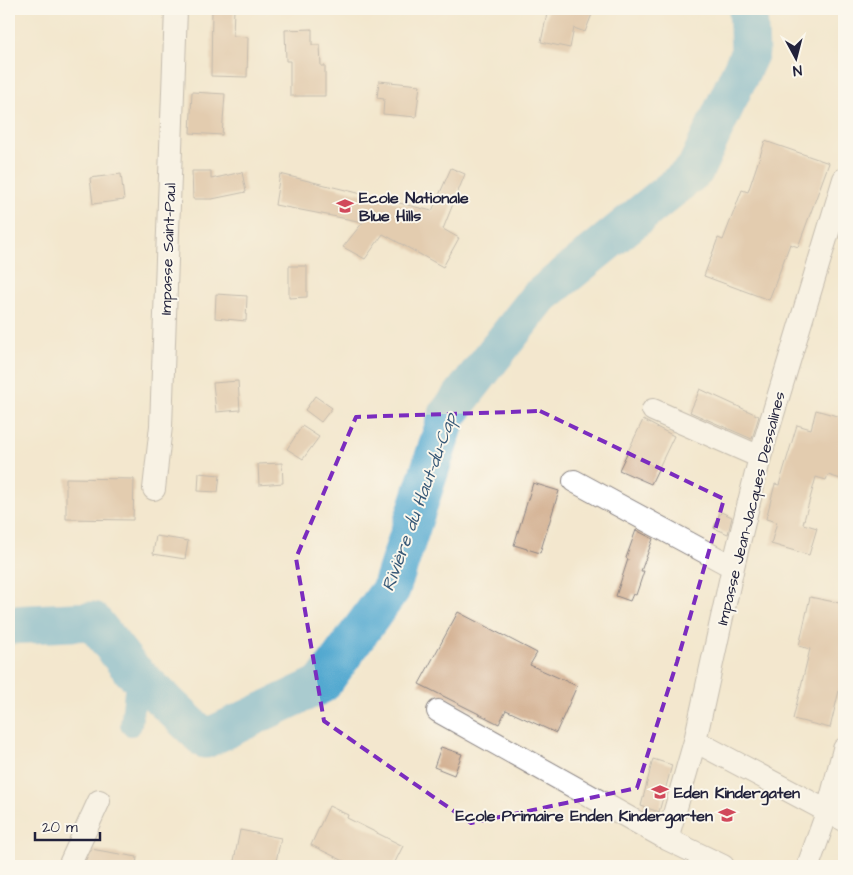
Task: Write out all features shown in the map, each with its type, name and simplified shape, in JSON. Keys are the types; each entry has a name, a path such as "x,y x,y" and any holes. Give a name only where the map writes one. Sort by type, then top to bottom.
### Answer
{"street":[{"name":"Impasse Saint-Paul","path":"154,490 161,426 176,9"},
{"name":"Impasse Jean-Jacques Dessalines","path":"666,839 695,741 733,567 760,457 844,179"},
{"path":"653,410 760,457"},
{"path":"574,481 733,567"},
{"path":"438,711 666,839 723,866"},
{"path":"695,741 836,815"},
{"path":"808,866 836,815 844,749"},
{"path":"69,866 99,801"}],"highlighted area":[{"path":"540,411 724,499 677,662 637,788 471,823 324,721 296,558 356,417"}],"building":[{"path":"212,9 234,9 233,36 248,37 247,77 211,76"},
{"path":"548,9 594,9 585,32 574,28 570,48 541,42"},
{"path":"312,29 312,45 320,45 321,66 325,66 325,96 290,96 290,61 286,61 285,30"},
{"path":"379,81 420,85 416,117 383,114 384,99 377,98"},
{"path":"192,92 225,94 222,135 190,133"},
{"path":"765,141 829,163 798,247 790,244 769,300 704,276 718,238 723,240 742,190 748,192"},
{"path":"451,168 465,174 443,229 459,238 443,267 383,234 365,259 343,247 363,222 275,205 280,174 432,211"},
{"path":"192,171 211,171 211,179 242,172 246,192 212,199 193,199"},
{"path":"121,174 124,200 93,204 90,178"},
{"path":"289,266 307,266 307,297 289,298"},
{"path":"216,294 247,296 246,321 215,318"},
{"path":"238,381 240,410 216,412 213,383"},
{"path":"700,389 759,416 752,439 690,412"},
{"path":"315,396 332,408 321,422 305,410"},
{"path":"816,410 844,418 844,480 828,475 826,480 816,477 803,524 817,528 809,555 771,544 777,522 766,519 775,484 779,485 797,425 811,429"},
{"path":"643,420 674,436 651,484 619,470"},
{"path":"302,426 319,437 303,459 287,449"},
{"path":"282,463 283,483 259,485 258,464"},
{"path":"199,473 220,475 218,492 198,491"},
{"path":"66,478 134,479 133,520 66,519"},
{"path":"533,483 559,491 540,553 514,545"},
{"path":"721,512 732,517 728,534 714,528"},
{"path":"636,530 653,539 641,571 644,571 636,595 633,594 630,601 616,596"},
{"path":"156,536 188,541 185,559 153,554"},
{"path":"810,597 844,604 844,670 830,728 793,719 810,649 799,646"},
{"path":"458,612 537,653 530,665 577,686 556,733 506,710 499,724 419,684"},
{"path":"441,747 462,754 454,775 434,767"},
{"path":"653,759 672,765 659,812 641,806"},
{"path":"329,806 348,815 347,818 403,846 393,866 354,866 311,845"},
{"path":"240,830 281,838 275,866 233,866"},
{"path":"91,849 137,857 136,866 83,866"}],"waterway":[{"name":"Rivière du Haut-du-Cap","path":"9,625 93,621 130,668 205,739 322,684 391,589 448,414 538,298 695,170 750,52 748,9"},
{"path":"131,725 137,675"}],"place":[{"name":"Ecole Nationale Blue Hills","path":"345,206"},
{"name":"Eden Kindergaten","path":"660,792"},
{"name":"Ecole Primaire Enden Kindergarten","path":"727,815"}]}
